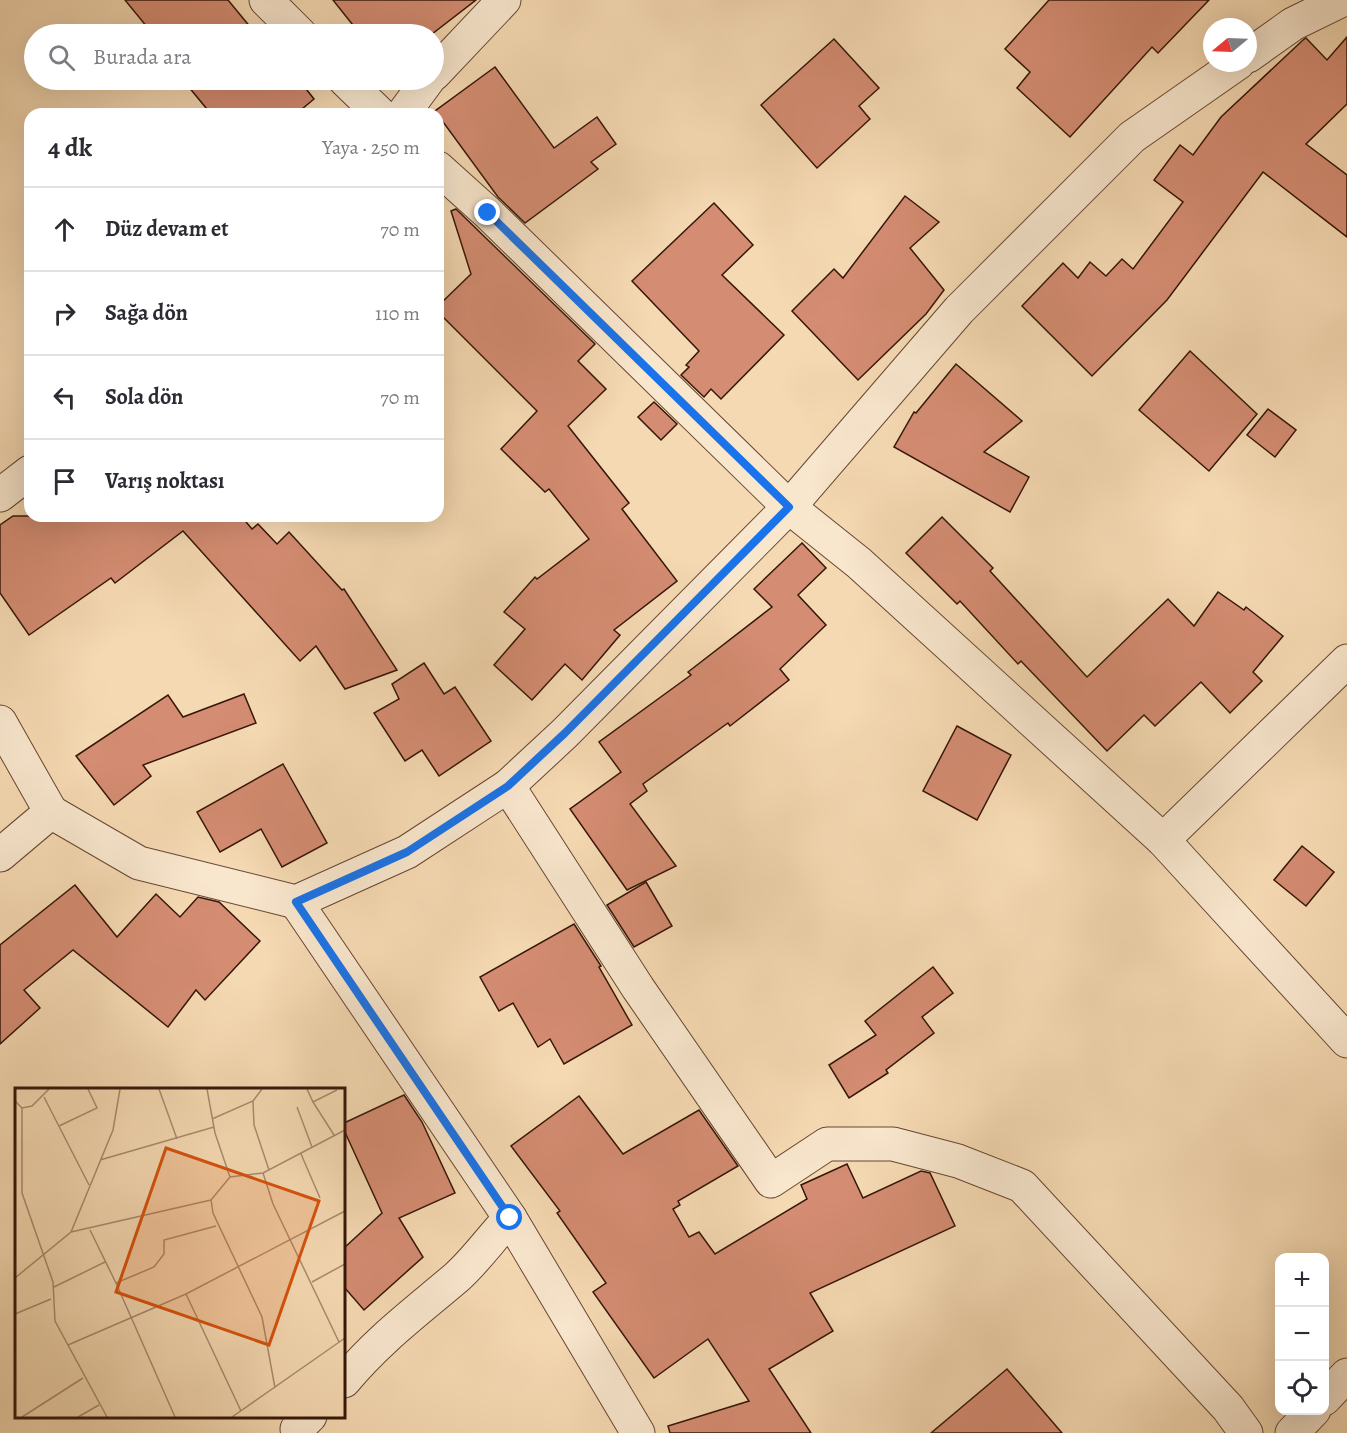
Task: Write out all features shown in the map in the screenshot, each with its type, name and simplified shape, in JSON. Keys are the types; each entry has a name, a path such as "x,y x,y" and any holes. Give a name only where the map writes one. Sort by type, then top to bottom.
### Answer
{"street":[{"path":"266,0 290,24"},
{"path":"444,63 504,0"},
{"path":"1257,50 1293,24 1342,0"},
{"path":"0,722 51,812 139,863 296,902 407,852 508,786 565,733 789,507 959,310 1132,137 1225,72"},
{"path":"355,90 374,108"},
{"path":"407,108 420,90"},
{"path":"444,173 488,213 789,507 859,563 1163,840 1347,1041"},
{"path":"0,495 24,477"},
{"path":"1163,840 1347,662"},
{"path":"508,786 638,988 771,1181 827,1144 893,1144 957,1161 1022,1186 1228,1408 1246,1433"},
{"path":"0,855 51,812"},
{"path":"296,902 510,1218 638,1433"},
{"path":"345,1380 367,1353 459,1275 510,1218"},
{"path":"1329,1394 1347,1375"},
{"path":"1292,1433 1309,1415"}],"building":[{"path":"125,0 228,0 248,24 145,24"},
{"path":"333,0 476,0 444,25 352,24"},
{"path":"1049,0 1209,0 1158,53 1152,47 1070,137 1017,88 1030,72 1005,49"},
{"path":"1347,37 1347,104 1306,144 1347,175 1347,237 1263,172 1167,300 1092,376 1022,306 1063,263 1078,278 1090,262 1106,276 1122,259 1133,269 1183,202 1154,180 1180,145 1193,155 1221,117 1306,38 1327,60"},
{"path":"834,39 879,88 859,106 870,119 817,168 761,105"},
{"path":"495,67 554,148 597,117 616,144 591,162 598,169 525,223 498,197 444,123 444,108 439,108"},
{"path":"191,90 307,90 314,99 303,108 206,108"},
{"path":"905,196 939,222 910,248 944,290 926,314 858,380 792,311 834,269 843,278"},
{"path":"714,203 753,245 722,275 784,335 721,399 711,389 704,397 681,375 689,367 686,365 699,351 632,281"},
{"path":"456,209 595,344 578,361 606,389 568,426 629,503 622,509 677,581 614,630 620,635 582,680 565,664 532,700 494,665 525,629 504,612 535,577 537,579 589,539 549,489 545,492 501,449 537,411 444,318 444,300 471,274 451,211"},
{"path":"1190,351 1257,414 1209,471 1139,410"},
{"path":"956,364 1022,421 984,452 1029,477 1010,512 894,447 914,412 916,413"},
{"path":"654,402 677,424 661,440 638,417"},
{"path":"1268,409 1296,430 1275,457 1247,435"},
{"path":"13,516 24,516 24,522 246,522 252,529 258,524 277,544 289,532 342,590 344,589 397,670 345,689 316,646 300,661 183,531 115,583 111,578 29,635 0,593 0,525"},
{"path":"942,517 993,568 990,571 1087,677 1168,599 1194,626 1218,592 1244,610 1246,607 1283,636 1253,672 1262,681 1230,713 1201,682 1155,726 1144,715 1107,751 1021,661 1018,664 960,601 957,604 906,553"},
{"path":"802,543 826,568 798,595 826,625 780,669 789,680 730,726 728,723 643,784 647,791 630,804 676,866 627,890 570,809 621,772 599,742 691,675 688,672 772,607 754,589"},
{"path":"424,663 444,694 455,687 491,741 439,776 422,750 405,761 374,713 399,699 392,684"},
{"path":"244,694 256,723 143,765 151,776 114,805 76,756 168,695 183,717"},
{"path":"957,726 1011,755 977,820 923,791"},
{"path":"283,764 327,843 282,867 261,829 220,852 197,812"},
{"path":"1302,846 1334,872 1306,906 1274,880"},
{"path":"646,882 672,926 634,947 607,905"},
{"path":"75,885 117,937 156,894 180,917 198,897 219,902 260,941 205,1000 196,990 168,1027 73,950 24,990 40,1008 0,1044 0,945"},
{"path":"574,924 601,966 599,967 632,1025 564,1064 550,1039 538,1047 513,1003 499,1011 480,977"},
{"path":"933,967 953,993 922,1017 934,1033 886,1070 888,1073 849,1098 829,1065 876,1035 865,1021"},
{"path":"404,1095 422,1122 455,1193 399,1218 423,1257 364,1310 345,1288 345,1247 382,1213 345,1132 345,1123"},
{"path":"579,1096 623,1154 699,1110 738,1166 678,1201 680,1205 673,1209 689,1237 699,1232 715,1254 807,1199 801,1185 847,1164 863,1198 921,1171 930,1173 955,1226 810,1293 833,1331 769,1369 811,1433 670,1433 668,1426 749,1401 708,1339 654,1378 593,1292 606,1283 557,1213 560,1211 511,1146"},
{"path":"1007,1369 1062,1433 931,1433"}],"route":[{"path":"488,213 789,507 565,733 508,786 407,852 296,902 510,1218"}]}
